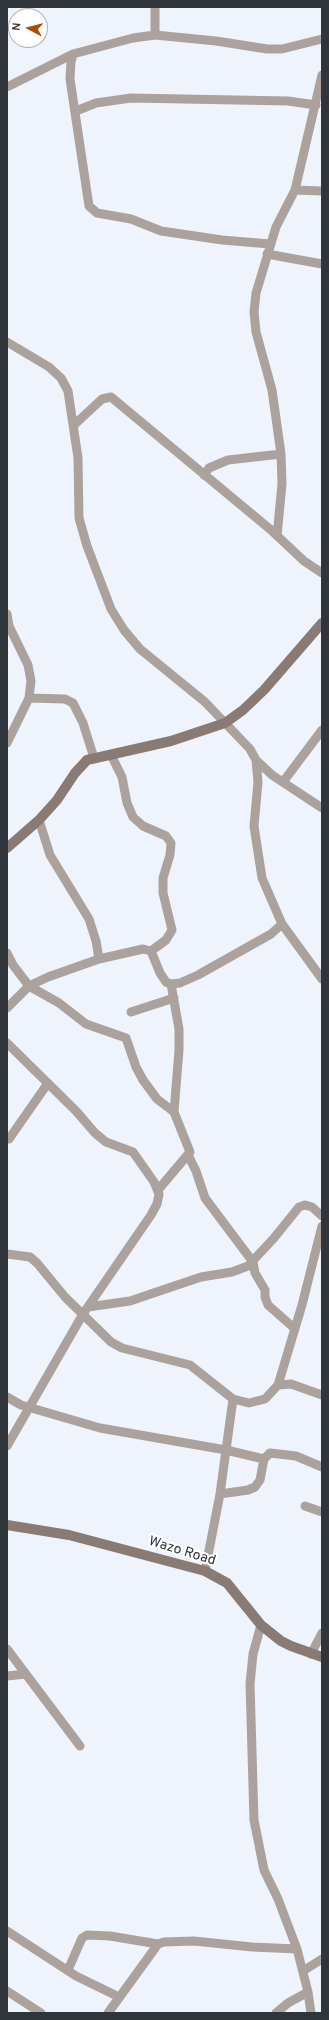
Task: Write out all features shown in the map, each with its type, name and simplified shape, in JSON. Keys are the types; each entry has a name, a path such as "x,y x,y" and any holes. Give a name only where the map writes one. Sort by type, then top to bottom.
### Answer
{"street":[{"path":"155,7 155,35"},
{"path":"7,87 73,54 106,44 155,35 216,41 267,49 282,49 322,39"},
{"path":"73,54 70,71 86,196 89,206 97,213 131,219 147,227 182,235 270,244"},
{"path":"277,536 281,491 281,454 274,398 256,332 254,312 256,293 270,244 283,211 295,190 318,101 322,75"},
{"path":"76,111 96,103 131,98 318,101"},
{"path":"295,190 322,192"},
{"path":"267,254 322,264"},
{"path":"7,342 49,367 61,378 68,391 78,458 79,518 87,546 111,609 124,630 140,649 205,702 250,749 256,760 284,782 322,808"},
{"path":"74,425 102,399 111,397 277,536 304,561 322,573"},
{"path":"204,475 209,468 228,460 281,454"},
{"path":"7,614 9,626 28,665 31,681 29,698 7,742"},
{"path":"7,848 39,820 64,793 82,765 94,758 171,741 225,723 264,690 322,623"},
{"path":"29,698 65,700 73,703 83,723 94,758"},
{"path":"284,782 322,730"},
{"path":"111,755 122,777 127,803 133,817 143,826 166,836 171,843 170,855 162,878 163,893 172,930 166,940 151,951"},
{"path":"256,760 258,782 254,826 256,854 262,878 282,924 322,979"},
{"path":"39,820 50,855 89,919 96,941 99,959"},
{"path":"151,951 160,973 165,980 171,984 180,983 198,975 271,934 282,924"},
{"path":"7,1008 29,986 62,971 77,968 99,959 143,949 151,951"},
{"path":"7,953 13,965 29,986 59,1003 86,1024 126,1038 136,1068 143,1080 157,1099 174,1112"},
{"path":"158,1190 188,1155 190,1148 179,1128 174,1112 179,1050 179,1029 171,984"},
{"path":"131,1012 174,998"},
{"path":"7,1044 48,1083 95,1133 106,1142 134,1152 158,1190 157,1204 151,1215 86,1310 7,1446"},
{"path":"9,1139 48,1083"},
{"path":"188,1155 196,1171 205,1198 251,1264 265,1290 265,1297 268,1305 294,1328"},
{"path":"86,1310 130,1301 201,1277 232,1272 251,1264 299,1207 305,1205 312,1207 322,1216"},
{"path":"7,1254 30,1258 37,1263 65,1297 86,1310 116,1346 190,1365 233,1399 249,1403 265,1399 278,1385 294,1328 318,1254 322,1226"},
{"path":"282,1371 291,1384"},
{"path":"278,1385 291,1384 322,1395"},
{"path":"7,1397 30,1408 100,1428 226,1450 264,1459"},
{"path":"205,1571 220,1494 233,1399"},
{"path":"220,1494 248,1490 255,1487 260,1480 264,1459 268,1454 288,1454 322,1468"},
{"path":"305,1506 322,1512"},
{"name":"Wazo Road","path":"7,1525 68,1535 205,1571 227,1583 261,1625 286,1644 322,1657"},
{"path":"261,1625 253,1654 250,1684 254,1820 264,1870 278,1899 297,1949 308,1992 311,2013"},
{"path":"311,1654 322,1633"},
{"path":"7,1650 80,1746"},
{"path":"7,1676 26,1674"},
{"path":"7,1931 68,1970 119,1997"},
{"path":"68,1970 82,1938 87,1935 110,1936 158,1944 174,1941 194,1941 252,1947 297,1949"},
{"path":"108,2013 158,1944"},
{"path":"303,1970 322,1959"},
{"path":"7,1991 41,2013"},
{"path":"276,2013 288,2003 308,1992"}]}
